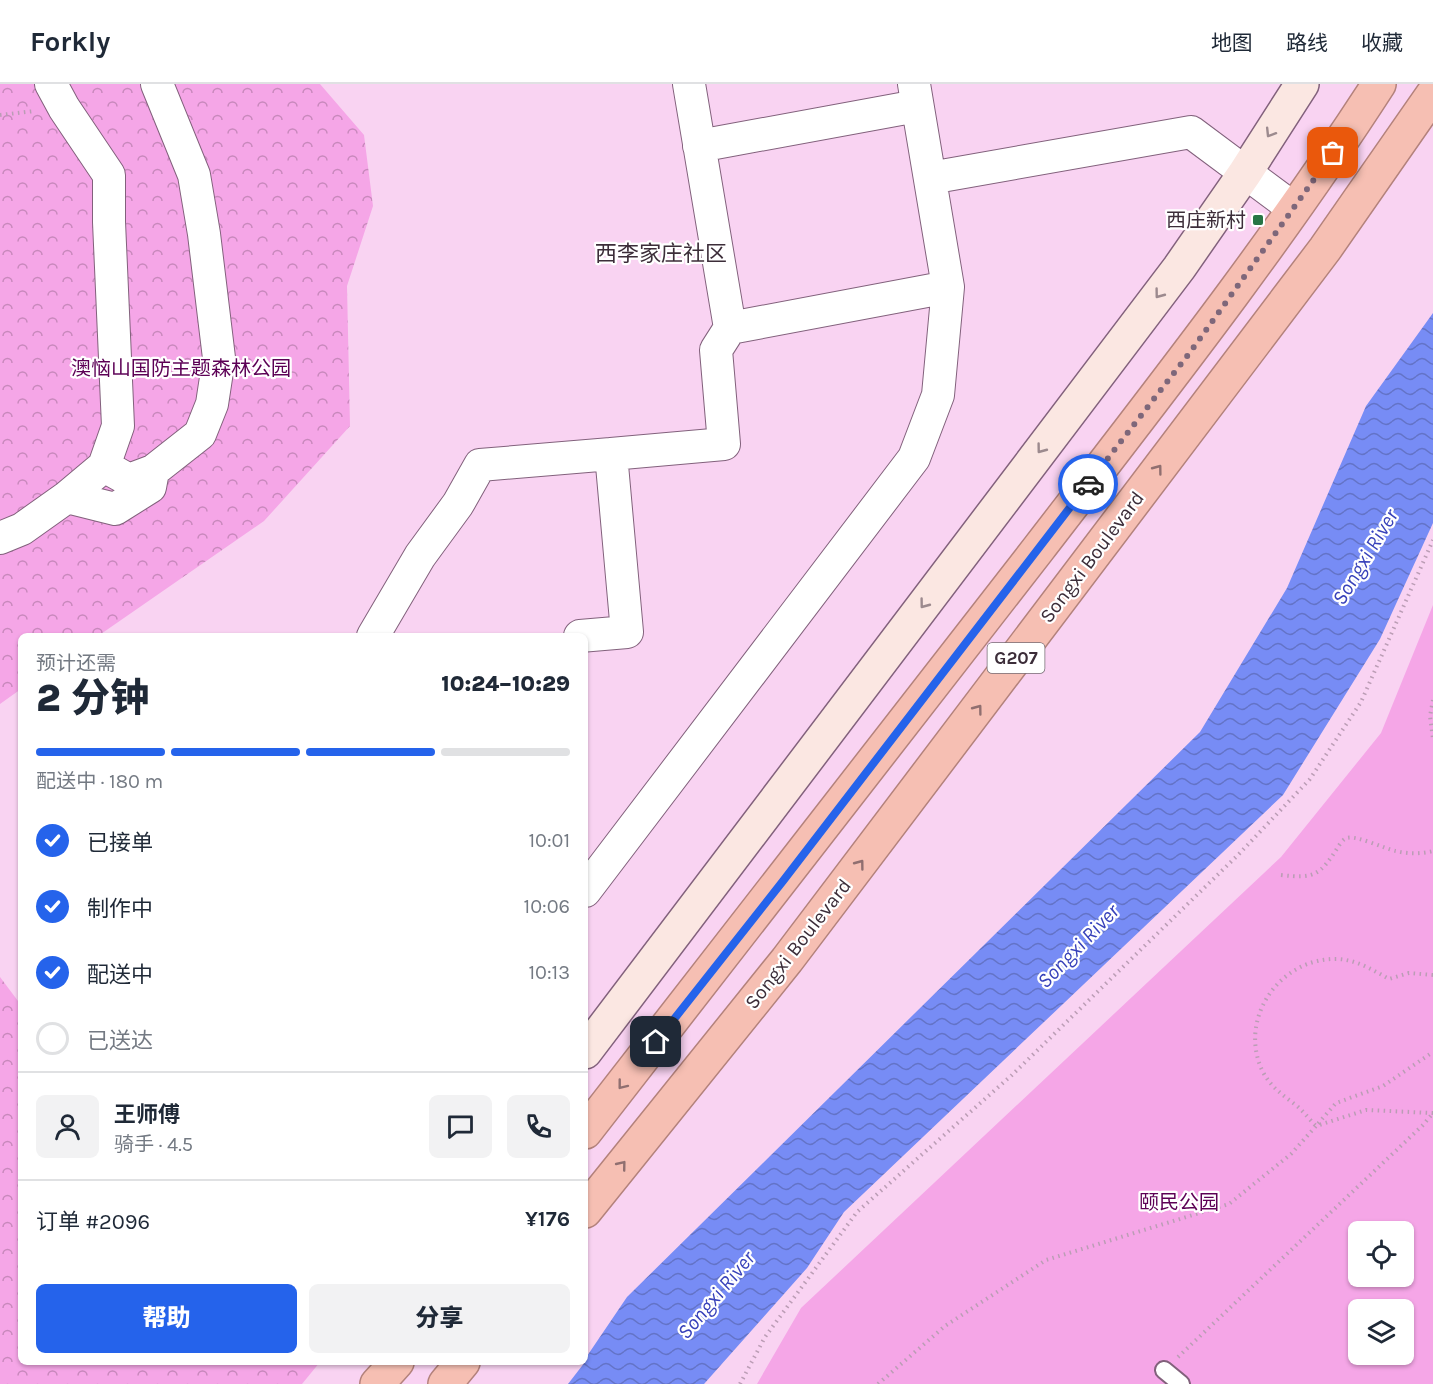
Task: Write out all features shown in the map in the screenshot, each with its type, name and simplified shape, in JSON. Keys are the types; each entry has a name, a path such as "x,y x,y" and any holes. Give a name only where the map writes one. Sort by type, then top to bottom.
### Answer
{"highway":[{"name":"G207","path":"588,1128 783,881 1191,351 1346,135 1378,84"},
{"name":"Songxi Boulevard","path":"588,1207 788,960 1325,249 1433,94"},
{"path":"377,1384 394,1365"},
{"path":"445,1384 461,1365"}],"main road":[{"path":"588,1048 1172,277 1245,173 1302,84"}],"street":[{"path":"0,538 22,529 67,497 104,466 118,426 109,175 64,108 51,84"},
{"path":"104,466 129,480 153,471 200,434 212,404 219,358 204,234 194,175 157,84"},
{"path":"375,633 420,556 458,504 480,465 724,444 716,350 730,328 689,84"},
{"path":"588,887 914,458 938,395 948,287 915,95 699,146"},
{"path":"930,178 1191,132 1293,208"},
{"path":"730,328 948,287"},
{"path":"588,635 627,632 611,454"},
{"path":"67,497 115,509 150,487 153,471"}],"lane":[{"path":"1164,1370 1181,1384"}],"path":[{"path":"740,1384 765,1337 857,1212 1012,1075 1239,854 1310,779 1361,702 1433,540"},
{"path":"1433,700 1430,732 1433,739"},
{"path":"1281,874 1307,876 1318,873 1326,866 1341,842 1348,838 1356,838 1399,852 1433,851"},
{"path":"1316,1126 1297,1107 1283,1098 1272,1085 1257,1055 1255,1038 1257,1022 1270,992 1280,980 1293,971 1322,960 1338,959 1354,962 1389,979 1408,973 1433,975"},
{"path":"878,1384 945,1326 1046,1260 1229,1204 1291,1154 1336,1103 1383,1086 1433,1052"},
{"path":"1316,1126 1366,1110 1433,1112"},
{"path":"1164,1370 1423,1125 1433,1112"}],"green space":[{"name":"澳恼山国防主题森林公园","path":"0,84 320,84 364,135 373,206 347,286 350,426 264,521 102,633 18,633 18,691 0,704"},
{"name":"颐民公园","path":"1433,605 1433,1384 757,1384 801,1308 1281,857 1381,733"},
{"path":"0,977 18,1001 18,1365 318,1365 302,1384 0,1384"}],"water":[{"name":"Songxi River","path":"1433,313 1433,523 1380,639 1283,795 844,1212 807,1268 704,1384 568,1384 583,1365 588,1365 588,1355 627,1297 1200,732 1287,588 1366,406"}],"way so far":[{"path":"1088,484 1191,351 1333,153"}],"place":[{"name":"西庄新村","path":"1258,220"}],"district":[{"name":"西李家庄社区","path":"661,254"}],"route":[{"path":"656,1042 783,881 1088,484"}]}
